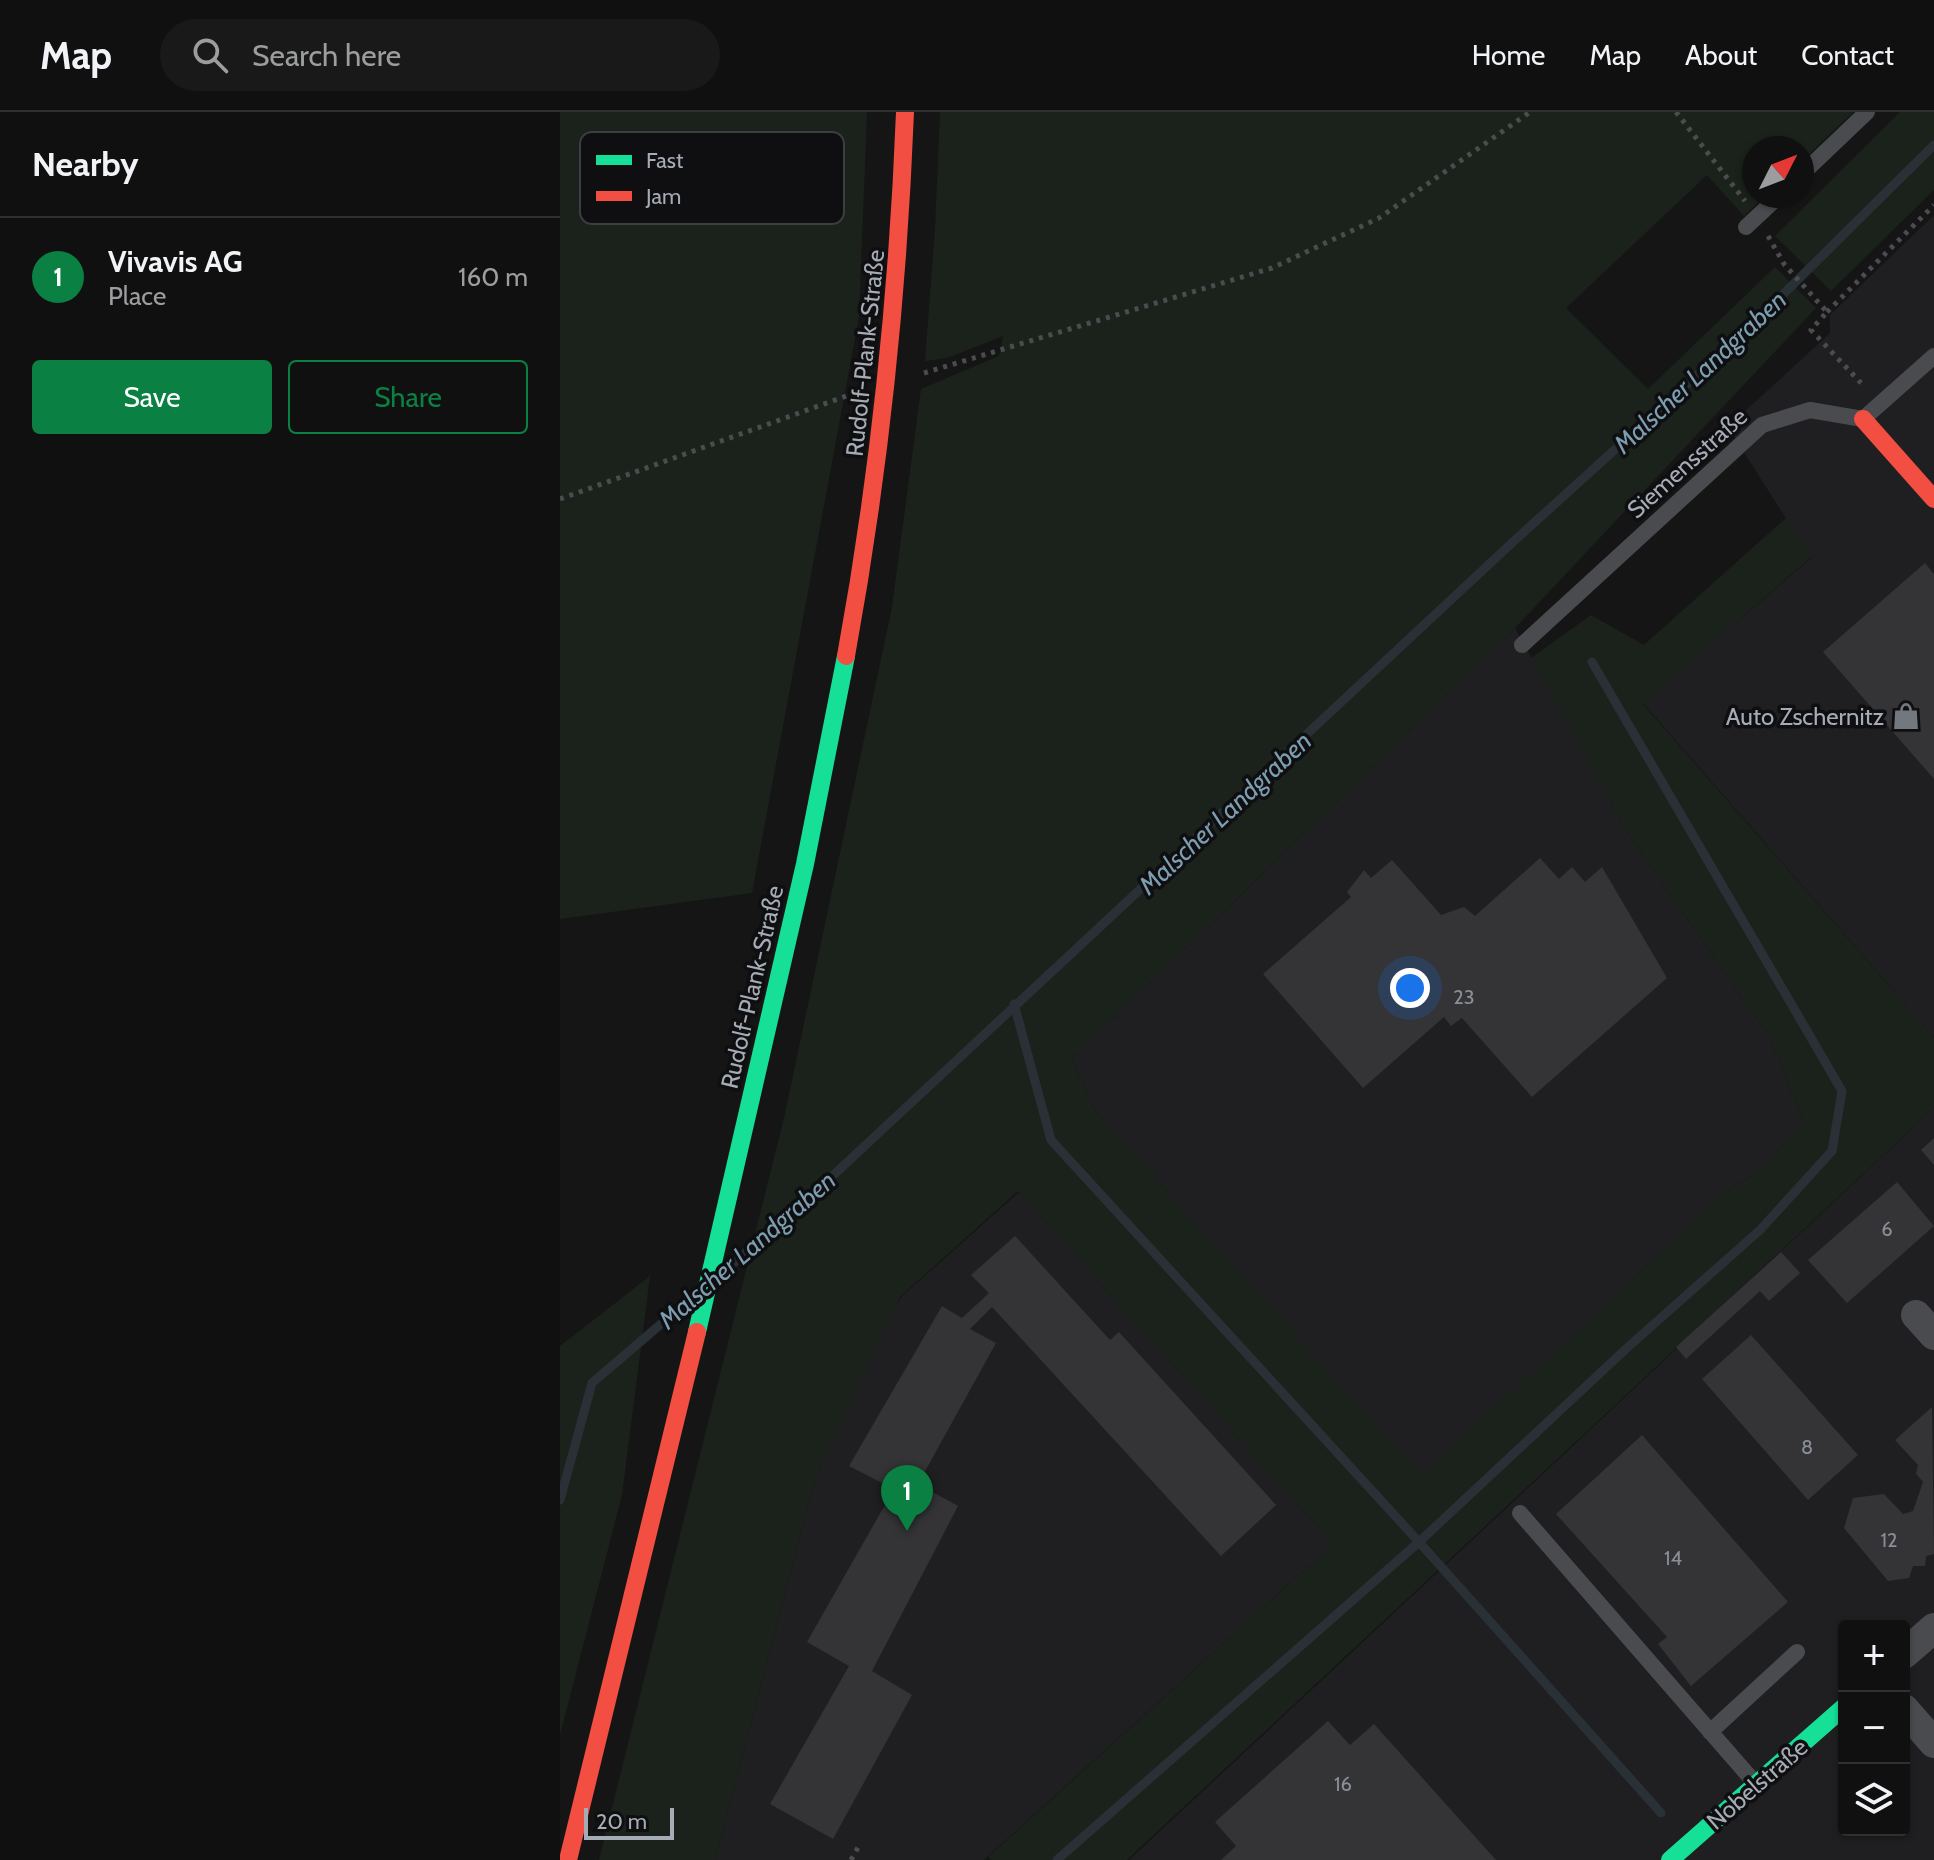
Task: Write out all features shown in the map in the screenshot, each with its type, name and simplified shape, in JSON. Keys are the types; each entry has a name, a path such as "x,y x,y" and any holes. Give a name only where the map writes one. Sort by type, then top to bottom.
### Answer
{"main road":[{"name":"Rudolf-Plank-Straße","path":"568,1860 697,1334 783,966 865,564 888,384 904,201 905,112"},
{"path":"1863,419 1934,499"},
{"name":"Nobelstraße","path":"1670,1860 1838,1712"}],"street":[{"path":"1910,1649 1934,1628"},
{"path":"1910,1716 1934,1743"}],"lane":[{"path":"1814,163 1867,112"},
{"path":"1751,222 1766,208"},
{"path":"1863,419 1934,356"},
{"name":"Siemensstraße","path":"1522,645 1762,425 1810,410 1863,419"},
{"path":"1520,1513 1756,1784"},
{"path":"1710,1732 1797,1652"}],"path":[{"path":"560,499 888,384 1272,268 1379,218 1530,112"},
{"path":"1676,112 1751,222 1827,312"},
{"path":"1881,404 1811,330 1934,205"},
{"path":"851,1860 860,1844"}],"shaded area":[{"path":"560,112 867,112 859,317 752,893 560,919"},
{"path":"940,112 1853,112 1814,149 1814,136 1742,136 1742,208 1752,208 1744,216 1707,175 1566,308 1648,389 1775,267 1816,308 1515,628 1072,1059 1096,1112 1422,1476 1723,1194 1764,1168 1803,1120 1770,1038 1629,835 1531,658 1591,615 1644,645 1786,518 1811,557 1643,704 1934,1037 1934,1108 1127,1860 991,1860 988,1857 1333,1544 1018,1191 900,1297 815,1479 715,1860 599,1860 784,1118 892,607 921,389 999,356 1003,336 947,358 925,361"},
{"path":"1900,112 1934,112 1934,190 1831,291 1775,236 1803,208 1814,208 1814,197"},
{"path":"1934,215 1934,1037 1643,703 1811,558 1728,427 1830,333 1830,315"},
{"path":"1515,628 1629,835 1770,1038 1803,1120 1764,1168 1723,1194 1422,1477 1096,1112 1072,1059"},
{"path":"1934,1108 1934,1860 1129,1860"},
{"path":"1019,1192 1333,1544 984,1860 715,1860 815,1479 874,1344 901,1297"},
{"path":"650,1276 622,1495 560,1735 560,1346"}],"building":[{"name":"Auto Zschernitz","path":"1925,563 1934,574 1934,779 1823,652"},
{"path":"1540,858 1559,879 1572,867 1585,882 1602,867 1667,978 1532,1097 1462,1018 1451,1026 1444,1017 1363,1088 1263,974 1351,897 1347,892 1364,870 1371,878 1392,860 1441,915 1464,907 1475,916"},
{"path":"1934,1138 1934,1165 1921,1150"},
{"path":"1897,1182 1934,1226 1847,1303 1808,1260"},
{"path":"1015,1236 1110,1340 1119,1332 1276,1505 1221,1556 992,1307 970,1329 996,1343 918,1484 958,1506 872,1671 912,1695 833,1839 770,1804 849,1666 807,1642 894,1489 849,1466 942,1306 962,1318 989,1293 971,1275"},
{"path":"1781,1252 1800,1273 1769,1301 1760,1291 1686,1359 1676,1347"},
{"path":"1751,1335 1858,1455 1808,1500 1702,1379"},
{"path":"1932,1407 1934,1554 1926,1556 1925,1566 1913,1566 1909,1578 1888,1581 1844,1528 1853,1498 1884,1494 1903,1514 1913,1511 1923,1482 1916,1474 1918,1465 1895,1440"},
{"path":"1642,1435 1788,1602 1691,1686 1658,1644 1667,1637 1556,1514"},
{"path":"1328,1721 1350,1745 1374,1724 1496,1860 1221,1860 1236,1846 1215,1822"}],"waterway":[{"name":"Malscher Landgraben","path":"728,1268 811,1196 1514,541 1747,330 1934,145"},
{"path":"1057,1860 1419,1542 1628,1347 1760,1230 1832,1151 1842,1091 1592,662"},
{"path":"1014,1004 1051,1140 1419,1542 1661,1813"},
{"name":"Malscher Landgraben","path":"560,1500 592,1383 689,1300"}],"traffic: fast":[{"path":"697,1332 805,864 846,656"},
{"path":"1670,1860 1838,1712"}],"traffic: jam":[{"path":"846,656 868,521 885,385 905,112"},
{"path":"1863,419 1934,499"},
{"path":"568,1860 697,1332"}],"place":[{"name":"Auto Zschernitz","path":"1906,716"},
{"name":"Vivavis AG","path":"907,1531"}]}
